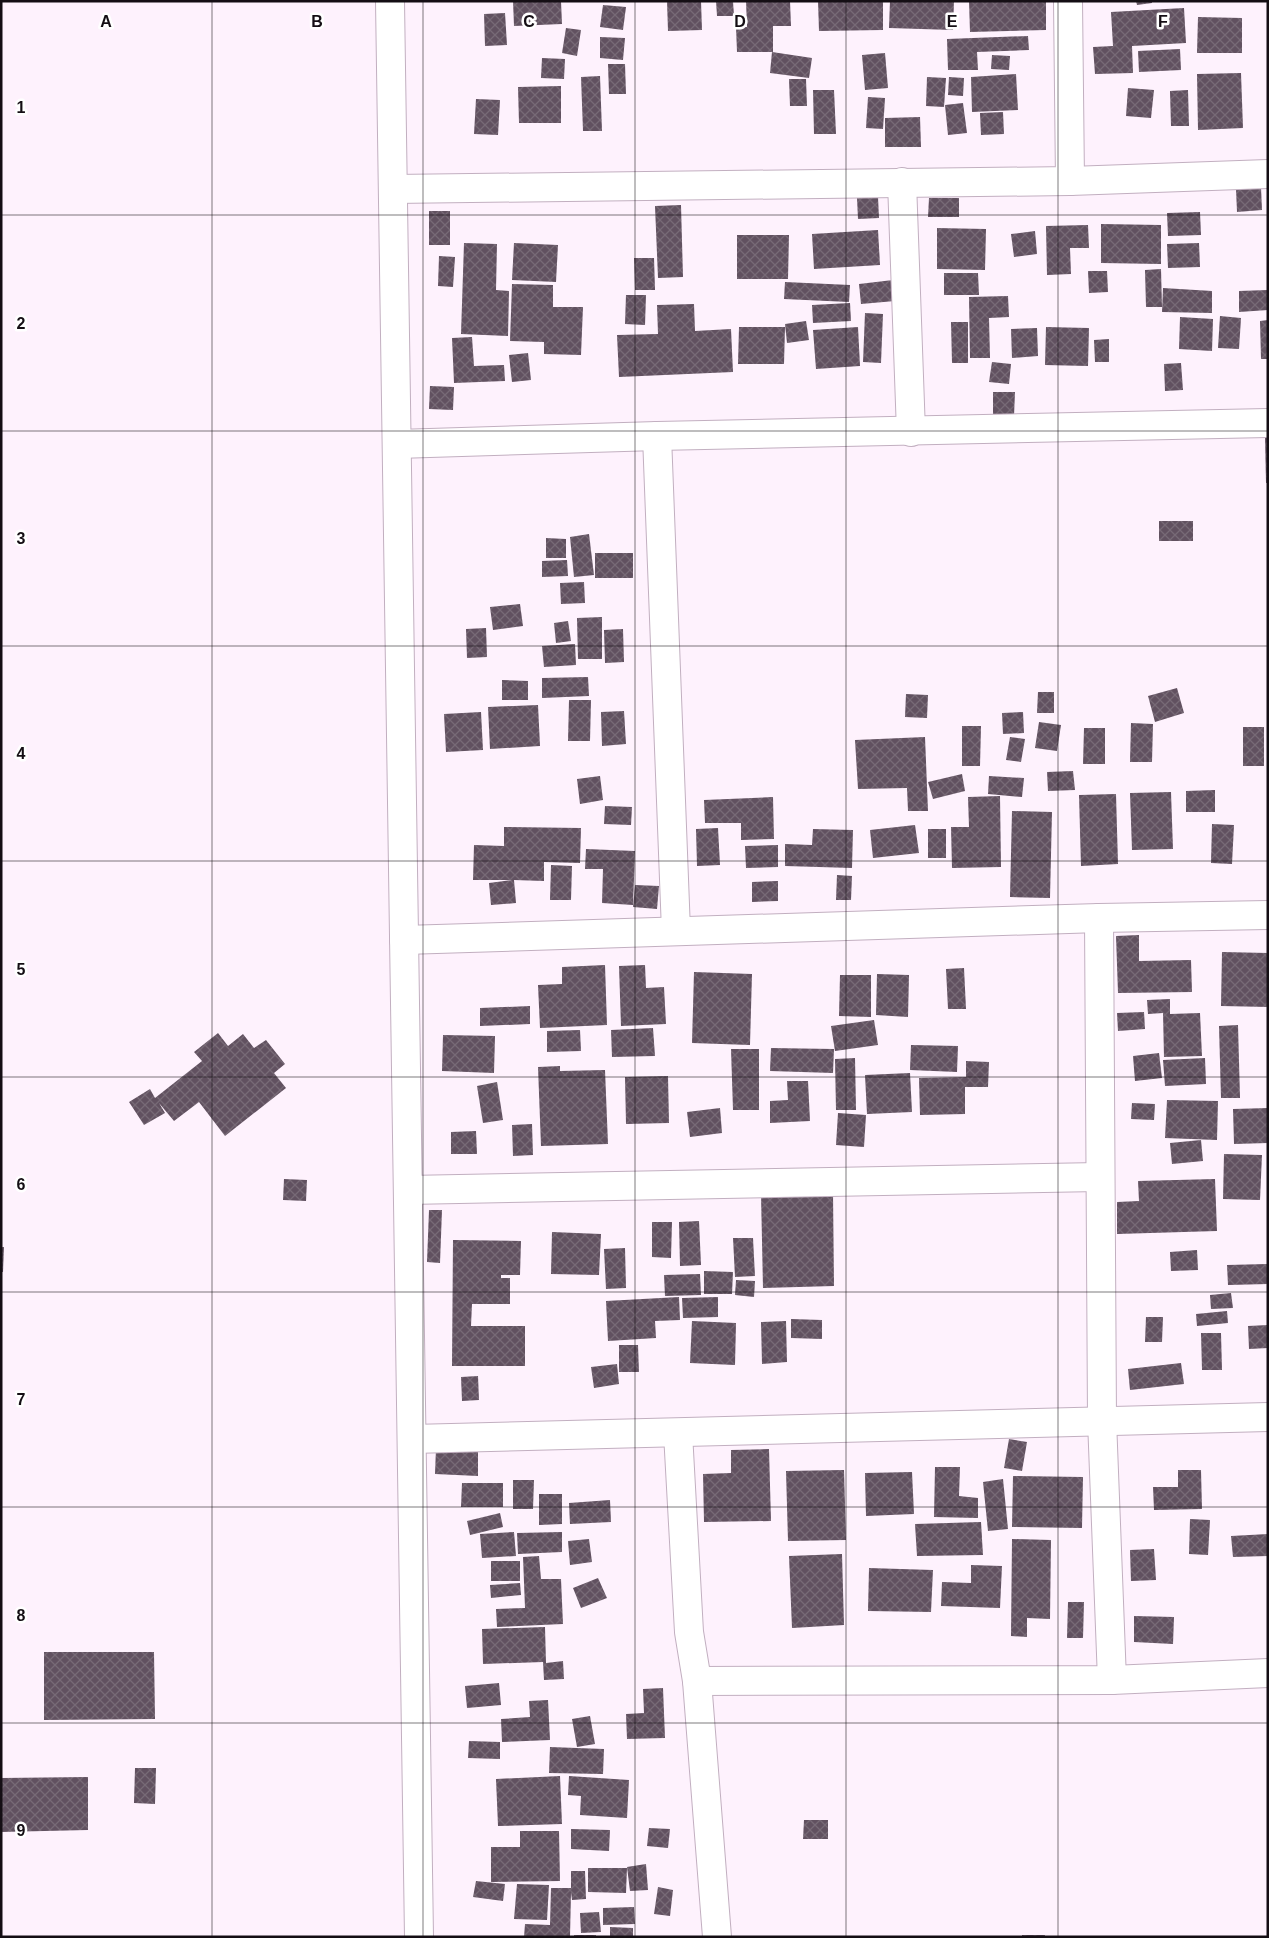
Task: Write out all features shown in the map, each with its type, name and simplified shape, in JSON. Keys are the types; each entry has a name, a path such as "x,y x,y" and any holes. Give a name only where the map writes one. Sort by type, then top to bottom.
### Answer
{"street":[{"path":"390,1 419,1937"},
{"path":"1068,1 1070,181"},
{"path":"393,188 1070,181 1268,174"},
{"path":"902,182 911,432"},
{"path":"397,444 657,436 1268,423"},
{"path":"657,436 676,931"},
{"path":"404,940 1099,918 1268,915"},
{"path":"1099,918 1099,1177 1102,1420 1112,1680"},
{"path":"408,1190 1099,1177"},
{"path":"412,1439 1268,1417"},
{"path":"678,1433 689,1632 697,1682 717,1937"},
{"path":"697,1682 1112,1680 1268,1673"}],"building":[{"path":"513,1 561,1 562,24 514,26"},
{"path":"667,1 701,1 702,30 668,31"},
{"path":"716,1 733,1 734,16 717,16"},
{"path":"746,1 790,1 791,26 773,26 773,52 737,52 736,27 747,27"},
{"path":"818,1 883,1 883,30 819,31"},
{"path":"890,1 954,1 953,30 889,28"},
{"path":"969,1 1046,1 1046,30 970,32"},
{"path":"1136,1 1152,1 1152,3 1137,5"},
{"path":"603,5 626,7 623,30 600,27"},
{"path":"1184,8 1186,43 1132,46 1133,73 1095,74 1093,47 1113,46 1111,12"},
{"path":"505,13 507,45 485,46 484,14"},
{"path":"1198,17 1242,18 1242,53 1197,53"},
{"path":"566,28 581,30 577,56 562,53"},
{"path":"1028,36 1029,50 977,52 978,70 948,70 947,39"},
{"path":"600,37 625,38 623,60 600,58"},
{"path":"1180,49 1181,70 1139,72 1138,51"},
{"path":"772,52 812,58 809,78 770,73"},
{"path":"885,53 888,88 865,90 862,55"},
{"path":"992,55 1010,56 1009,70 991,69"},
{"path":"542,58 565,59 564,79 541,78"},
{"path":"608,64 625,64 626,94 609,94"},
{"path":"1241,73 1243,128 1198,130 1197,74"},
{"path":"1016,74 1018,110 972,112 971,77"},
{"path":"600,76 602,131 583,131 581,77"},
{"path":"927,77 946,78 944,107 926,106"},
{"path":"949,77 964,78 963,96 948,95"},
{"path":"789,79 806,79 807,106 790,106"},
{"path":"561,86 561,123 519,123 518,87"},
{"path":"1128,88 1154,90 1151,118 1126,116"},
{"path":"813,90 834,90 836,134 814,134"},
{"path":"1188,90 1189,126 1171,126 1170,91"},
{"path":"868,97 885,98 883,129 866,128"},
{"path":"476,99 500,100 498,135 474,134"},
{"path":"963,103 967,133 948,135 945,105"},
{"path":"1003,112 1004,134 981,135 980,113"},
{"path":"920,117 921,147 885,147 885,118"},
{"path":"1261,187 1262,210 1237,212 1236,189"},
{"path":"878,197 879,218 858,219 857,198"},
{"path":"929,198 959,198 959,217 928,217"},
{"path":"681,205 683,277 658,278 655,206"},
{"path":"429,211 450,211 450,245 429,245"},
{"path":"1200,212 1201,235 1168,236 1167,213"},
{"path":"1101,224 1161,225 1161,264 1101,263"},
{"path":"1088,225 1089,248 1070,248 1071,274 1047,275 1046,226"},
{"path":"937,228 986,229 985,270 937,269"},
{"path":"878,230 880,265 814,269 812,234"},
{"path":"1035,231 1037,254 1014,257 1011,234"},
{"path":"737,235 789,235 788,279 737,279"},
{"path":"464,243 497,244 496,290 509,291 508,336 461,334"},
{"path":"514,243 558,245 556,282 512,280"},
{"path":"1199,243 1200,267 1168,268 1167,244"},
{"path":"439,256 455,257 453,287 438,286"},
{"path":"634,258 654,258 655,290 635,290"},
{"path":"1161,269 1162,307 1146,307 1145,270"},
{"path":"1088,271 1107,271 1108,292 1089,293"},
{"path":"944,273 978,273 979,295 944,295"},
{"path":"893,280 895,301 861,304 859,284"},
{"path":"785,282 850,285 849,302 784,299"},
{"path":"512,284 553,285 553,307 583,307 581,355 544,354 544,342 510,341"},
{"path":"1163,288 1212,291 1212,313 1162,312"},
{"path":"1268,290 1268,310 1239,312 1239,291"},
{"path":"626,295 646,295 645,325 625,324"},
{"path":"1008,296 1009,317 989,318 990,358 970,358 969,297"},
{"path":"850,303 851,321 813,323 812,305"},
{"path":"694,304 695,331 731,329 733,372 619,377 617,335 658,334 657,305"},
{"path":"865,313 883,314 881,363 863,362"},
{"path":"1220,316 1241,318 1239,349 1218,348"},
{"path":"1180,317 1213,319 1212,351 1179,349"},
{"path":"1268,320 1268,359 1261,359 1260,321"},
{"path":"806,321 809,340 787,343 785,324"},
{"path":"951,322 968,322 968,363 952,363"},
{"path":"739,327 785,327 784,364 738,364"},
{"path":"858,327 860,366 816,369 813,330"},
{"path":"1046,327 1089,328 1088,366 1045,365"},
{"path":"1037,328 1038,356 1012,358 1011,329"},
{"path":"472,337 474,366 504,365 505,381 454,383 452,338"},
{"path":"1109,339 1109,362 1095,362 1094,340"},
{"path":"528,353 531,380 512,382 509,355"},
{"path":"992,362 1011,364 1009,384 989,382"},
{"path":"1181,363 1183,390 1165,391 1164,364"},
{"path":"430,386 454,387 453,410 429,409"},
{"path":"993,392 1015,392 1014,416 993,416"},
{"path":"1265,438 1268,438 1268,483 1266,483"},
{"path":"1159,521 1193,521 1193,541 1159,541"},
{"path":"589,534 594,575 574,577 570,537"},
{"path":"546,538 566,539 566,558 546,558"},
{"path":"595,553 633,553 633,578 595,578"},
{"path":"567,560 568,576 542,577 542,561"},
{"path":"584,582 585,603 561,604 560,583"},
{"path":"520,604 523,626 493,630 490,607"},
{"path":"602,617 602,659 578,659 577,618"},
{"path":"568,621 571,641 556,643 554,623"},
{"path":"486,628 487,657 467,658 466,629"},
{"path":"623,629 624,662 605,663 604,630"},
{"path":"575,644 576,665 544,667 542,646"},
{"path":"588,677 589,696 542,698 542,678"},
{"path":"502,680 528,681 528,700 502,700"},
{"path":"1177,688 1184,713 1155,722 1148,696"},
{"path":"1038,692 1054,692 1054,713 1037,713"},
{"path":"906,694 928,695 927,718 905,717"},
{"path":"569,700 591,700 590,741 568,741"},
{"path":"538,705 540,746 490,749 488,707"},
{"path":"624,711 626,744 602,746 601,712"},
{"path":"481,712 483,750 446,752 444,714"},
{"path":"1023,712 1024,733 1003,734 1002,713"},
{"path":"1039,722 1061,725 1057,751 1035,748"},
{"path":"1131,723 1153,724 1152,762 1130,762"},
{"path":"962,726 981,726 980,766 962,766"},
{"path":"1243,727 1264,727 1264,766 1243,766"},
{"path":"1084,728 1105,728 1105,764 1083,764"},
{"path":"925,737 928,811 908,811 907,788 858,789 855,740"},
{"path":"1010,737 1025,739 1021,762 1006,760"},
{"path":"1073,771 1075,790 1048,791 1047,772"},
{"path":"962,774 965,791 933,799 928,782"},
{"path":"600,776 603,800 580,804 577,779"},
{"path":"989,776 1024,778 1022,797 988,794"},
{"path":"1215,790 1215,812 1186,812 1186,791"},
{"path":"1171,792 1173,849 1132,850 1130,793"},
{"path":"1116,794 1118,864 1081,866 1079,795"},
{"path":"1000,796 1001,867 952,868 951,827 969,827 968,797"},
{"path":"773,797 774,839 741,840 741,823 705,823 704,800"},
{"path":"605,806 632,807 631,825 604,824"},
{"path":"1012,811 1052,812 1050,898 1010,897"},
{"path":"1212,824 1234,825 1232,864 1211,863"},
{"path":"915,825 919,853 873,858 870,830"},
{"path":"504,827 581,828 580,863 544,862 544,881 514,880 516,903 491,905 489,883 512,880 473,880 474,845 504,846"},
{"path":"718,828 720,865 697,866 696,829"},
{"path":"813,829 853,830 852,868 785,866 785,844 812,845"},
{"path":"928,829 946,829 946,858 928,858"},
{"path":"778,845 778,867 746,868 745,846"},
{"path":"586,849 635,851 633,905 602,903 603,869 585,869"},
{"path":"551,865 572,866 571,900 550,900"},
{"path":"837,875 852,876 851,900 836,900"},
{"path":"778,881 778,901 752,902 752,882"},
{"path":"635,885 659,886 657,909 633,907"},
{"path":"1139,935 1139,961 1191,960 1192,992 1118,993 1116,936"},
{"path":"1222,952 1268,953 1268,1007 1221,1006"},
{"path":"605,965 607,1025 540,1028 538,985 562,984 562,967"},
{"path":"645,965 646,988 664,987 666,1024 621,1026 619,966"},
{"path":"964,968 966,1009 948,1009 946,969"},
{"path":"694,972 752,974 750,1045 692,1043"},
{"path":"877,974 909,975 908,1017 876,1015"},
{"path":"840,975 871,975 871,1017 839,1016"},
{"path":"1170,999 1170,1014 1200,1013 1202,1056 1164,1057 1163,1013 1148,1014 1147,1000"},
{"path":"530,1006 530,1024 480,1026 480,1008"},
{"path":"1144,1012 1145,1029 1118,1031 1117,1013"},
{"path":"874,1020 878,1045 835,1051 831,1026"},
{"path":"1238,1025 1240,1098 1221,1098 1219,1026"},
{"path":"653,1028 655,1056 612,1057 611,1030"},
{"path":"580,1030 581,1051 547,1052 547,1031"},
{"path":"218,1033 228,1046 243,1034 254,1048 266,1040 285,1064 274,1073 286,1088 225,1136 199,1102 174,1121 159,1103 165,1113 144,1125 129,1102 150,1089 155,1098 202,1061 194,1052"},
{"path":"443,1035 495,1036 494,1073 442,1071"},
{"path":"911,1045 958,1046 957,1072 910,1070"},
{"path":"771,1048 834,1049 833,1073 770,1071"},
{"path":"731,1049 759,1049 759,1110 733,1110"},
{"path":"1159,1053 1162,1078 1135,1081 1133,1056"},
{"path":"855,1058 856,1110 836,1110 835,1059"},
{"path":"1205,1058 1206,1084 1165,1086 1163,1060"},
{"path":"966,1061 989,1062 988,1087 965,1087 965,1114 920,1115 919,1078 966,1077"},
{"path":"560,1066 560,1071 605,1070 608,1144 541,1146 538,1067"},
{"path":"910,1073 912,1112 867,1114 865,1075"},
{"path":"668,1076 669,1123 626,1124 625,1077"},
{"path":"787,1081 808,1081 810,1121 770,1123 770,1101 788,1100"},
{"path":"497,1082 503,1120 483,1123 477,1086"},
{"path":"1167,1100 1218,1101 1217,1140 1165,1138"},
{"path":"1132,1103 1155,1104 1154,1120 1131,1119"},
{"path":"720,1108 722,1133 690,1137 687,1112"},
{"path":"1268,1108 1268,1143 1234,1144 1233,1109"},
{"path":"838,1113 866,1115 864,1147 836,1145"},
{"path":"532,1124 533,1155 513,1156 512,1125"},
{"path":"476,1131 477,1154 451,1154 451,1132"},
{"path":"1201,1140 1203,1161 1172,1164 1170,1143"},
{"path":"1224,1154 1262,1155 1260,1200 1223,1199"},
{"path":"284,1179 307,1180 306,1201 283,1200"},
{"path":"1215,1179 1217,1231 1117,1234 1117,1202 1139,1201 1138,1181"},
{"path":"833,1193 834,1286 763,1288 761,1194"},
{"path":"429,1210 442,1210 440,1263 427,1262"},
{"path":"699,1221 701,1265 680,1266 679,1222"},
{"path":"652,1222 672,1222 671,1258 652,1257"},
{"path":"552,1232 601,1234 599,1275 551,1274"},
{"path":"733,1238 753,1238 755,1276 735,1277"},
{"path":"453,1240 521,1241 520,1275 501,1275 501,1278 510,1278 510,1304 472,1304 471,1326 525,1326 525,1366 452,1366"},
{"path":"1,1247 4,1247 3,1272 1,1272"},
{"path":"625,1248 626,1288 606,1289 604,1249"},
{"path":"1197,1250 1198,1270 1171,1271 1170,1252"},
{"path":"1267,1264 1268,1284 1228,1285 1227,1265"},
{"path":"704,1271 733,1272 732,1294 704,1294"},
{"path":"700,1274 701,1295 665,1296 664,1275"},
{"path":"736,1280 755,1281 754,1297 735,1295"},
{"path":"1231,1293 1233,1308 1211,1309 1210,1295"},
{"path":"679,1297 680,1320 655,1321 656,1338 608,1341 606,1301"},
{"path":"718,1297 718,1317 683,1318 682,1298"},
{"path":"1227,1311 1228,1323 1197,1326 1196,1314"},
{"path":"1146,1317 1163,1317 1162,1342 1145,1342"},
{"path":"791,1319 822,1320 822,1339 791,1338"},
{"path":"692,1321 736,1323 735,1365 690,1363"},
{"path":"786,1321 787,1362 762,1364 761,1322"},
{"path":"1268,1325 1268,1348 1249,1349 1248,1326"},
{"path":"1201,1333 1221,1333 1222,1370 1202,1370"},
{"path":"619,1345 638,1345 639,1372 619,1372"},
{"path":"1181,1363 1184,1384 1130,1390 1128,1369"},
{"path":"617,1364 619,1384 594,1388 591,1367"},
{"path":"478,1376 479,1400 462,1401 461,1377"},
{"path":"1009,1439 1027,1442 1022,1471 1004,1468"},
{"path":"436,1448 478,1449 478,1476 435,1474"},
{"path":"769,1449 771,1521 704,1522 703,1474 731,1473 731,1450"},
{"path":"935,1467 960,1467 959,1496 978,1498 978,1518 934,1517"},
{"path":"844,1470 846,1540 788,1541 786,1471"},
{"path":"1178,1470 1201,1470 1202,1509 1154,1510 1153,1487 1178,1487"},
{"path":"912,1472 914,1514 866,1516 865,1473"},
{"path":"1013,1476 1083,1477 1082,1528 1012,1527"},
{"path":"1003,1479 1008,1529 988,1531 983,1482"},
{"path":"513,1480 534,1480 533,1509 513,1509"},
{"path":"462,1483 503,1483 503,1507 461,1507"},
{"path":"539,1494 562,1494 562,1524 539,1525"},
{"path":"610,1500 611,1522 570,1524 569,1503"},
{"path":"500,1513 503,1527 470,1535 467,1521"},
{"path":"1190,1519 1210,1520 1208,1555 1189,1554"},
{"path":"981,1522 983,1555 917,1556 915,1524"},
{"path":"514,1532 516,1556 482,1558 480,1534"},
{"path":"562,1532 562,1552 518,1554 517,1533"},
{"path":"1268,1534 1268,1556 1233,1557 1231,1536"},
{"path":"589,1539 592,1562 570,1565 568,1541"},
{"path":"1012,1539 1051,1540 1050,1619 1027,1618 1027,1637 1011,1636"},
{"path":"1154,1549 1156,1580 1131,1581 1130,1550"},
{"path":"842,1554 844,1625 792,1628 789,1556"},
{"path":"539,1556 541,1579 561,1579 563,1624 497,1627 496,1609 525,1608 523,1557"},
{"path":"491,1561 520,1561 520,1581 491,1581"},
{"path":"971,1565 1002,1566 1000,1608 941,1606 942,1582 971,1583"},
{"path":"869,1568 933,1570 931,1612 868,1611"},
{"path":"598,1578 607,1598 581,1608 573,1588"},
{"path":"520,1583 521,1595 491,1598 490,1585"},
{"path":"1068,1602 1084,1602 1083,1638 1067,1638"},
{"path":"1134,1616 1174,1617 1173,1644 1134,1642"},
{"path":"545,1627 546,1663 563,1661 564,1679 544,1680 543,1662 483,1664 482,1629"},
{"path":"44,1652 154,1652 155,1719 44,1720"},
{"path":"499,1683 501,1705 467,1708 465,1686"},
{"path":"663,1688 665,1738 627,1739 626,1714 644,1713 643,1689"},
{"path":"548,1700 550,1740 502,1742 501,1719 530,1717 529,1701"},
{"path":"590,1716 595,1744 577,1747 572,1719"},
{"path":"469,1741 500,1742 500,1759 468,1758"},
{"path":"550,1747 604,1749 603,1774 549,1773"},
{"path":"135,1768 156,1768 155,1804 134,1803"},
{"path":"560,1776 562,1824 498,1826 496,1779"},
{"path":"569,1776 629,1780 627,1818 580,1815 581,1796 568,1795"},
{"path":"88,1777 88,1830 1,1832 1,1778"},
{"path":"804,1820 828,1820 828,1839 803,1839"},
{"path":"649,1828 670,1829 668,1848 647,1846"},
{"path":"571,1829 610,1830 609,1851 571,1849"},
{"path":"520,1831 559,1831 560,1881 491,1882 491,1847 520,1847"},
{"path":"646,1864 648,1890 630,1891 627,1867"},
{"path":"588,1868 627,1868 626,1893 588,1892"},
{"path":"571,1871 585,1871 586,1899 572,1900 571,1892 570,1937 524,1937 525,1924 550,1925 551,1888 571,1888"},
{"path":"476,1881 505,1884 503,1901 473,1897"},
{"path":"517,1884 549,1885 547,1920 514,1919"},
{"path":"658,1887 673,1890 670,1916 654,1914"},
{"path":"634,1907 635,1924 603,1925 603,1908"},
{"path":"599,1912 601,1932 581,1933 580,1913"},
{"path":"610,1927 633,1928 633,1937 610,1937"},
{"path":"574,1935 596,1935 596,1937 574,1937"},
{"path":"1022,1935 1045,1935 1045,1937 1022,1937"}]}
